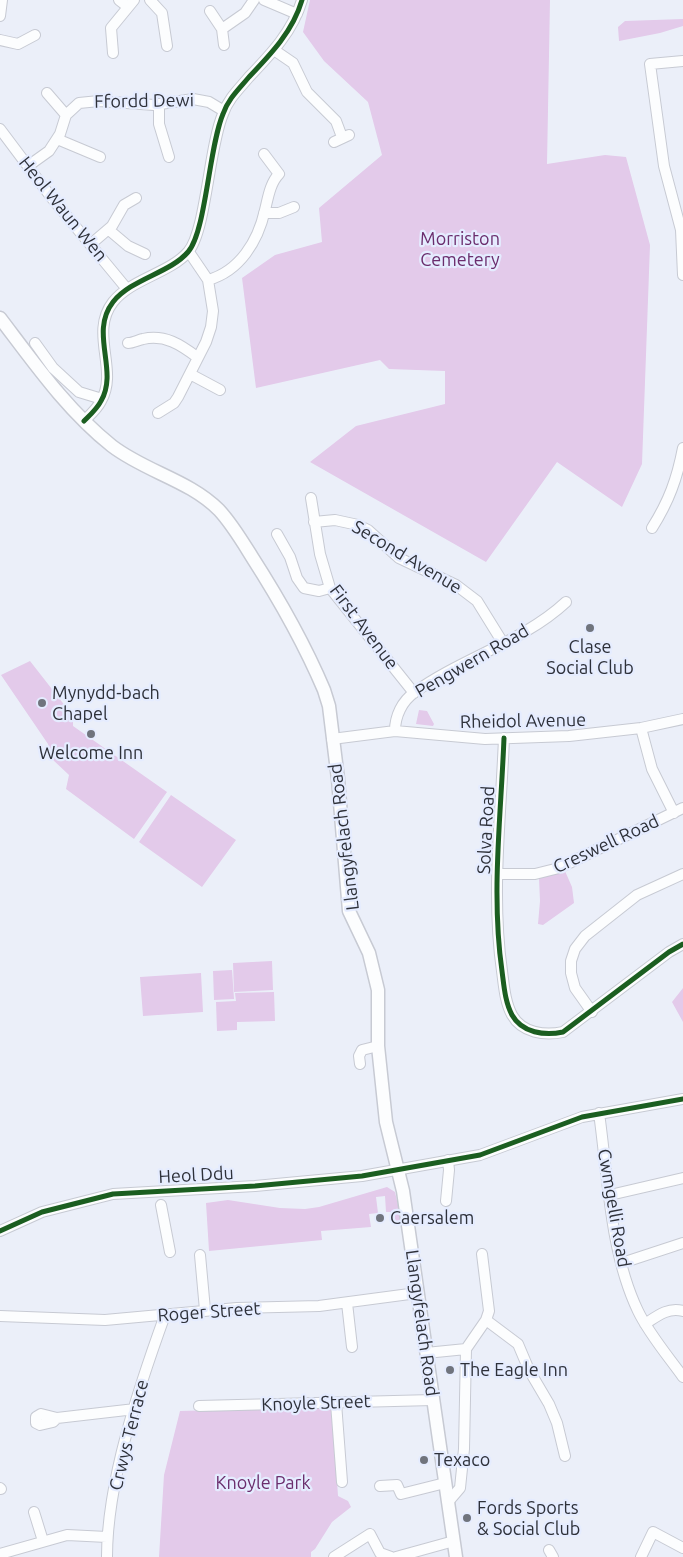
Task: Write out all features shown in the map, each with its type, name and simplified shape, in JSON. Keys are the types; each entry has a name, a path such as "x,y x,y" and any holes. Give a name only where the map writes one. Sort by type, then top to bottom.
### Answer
{"main road":[{"name":"Llangyfelach Road","path":"0,318 61,398 84,421 113,446 138,463 202,495 231,525 276,594 318,675 328,706 349,911 369,953 378,990 378,1046 386,1122 403,1191 456,1557"}],"street":[{"path":"0,16 2,0"},
{"path":"113,53 111,28 131,4 119,0"},
{"path":"150,0 162,13 168,48"},
{"path":"222,29 245,13 254,0"},
{"path":"264,0 297,14"},
{"path":"84,421 102,399 108,378 102,334 105,316 113,302 127,289 189,252 198,228 215,138 224,111 232,96 274,50 297,14 302,0"},
{"path":"210,11 222,29 224,45"},
{"path":"0,40 18,44 35,35"},
{"path":"274,50 293,63 307,92 336,121 342,138"},
{"path":"683,61 650,64 664,166 682,230 683,275"},
{"path":"28,166 49,151 57,139 66,115 47,93"},
{"name":"Ffordd Dewi","path":"66,115 74,105 83,102 159,104 202,100 224,111"},
{"path":"159,104 159,124 169,157"},
{"name":"Heol Waun Wen","path":"0,129 127,289"},
{"path":"57,139 100,157"},
{"path":"208,280 229,271 246,253 260,227 272,186 279,174 264,154"},
{"path":"91,244 109,230 124,205 136,198"},
{"path":"264,212 279,213 294,208"},
{"path":"109,230 128,246 146,254"},
{"path":"158,412 174,402 190,374 211,327 213,311 208,280 189,252"},
{"path":"128,343 142,339 166,339 177,343 197,357"},
{"path":"35,343 54,368 79,392 102,399"},
{"path":"190,374 220,390"},
{"path":"652,528 667,504 677,475 683,448"},
{"name":"First Avenue","path":"311,498 320,554 330,588 414,693"},
{"name":"Second Avenue","path":"314,522 335,520 358,525 368,530 388,550 400,558 456,585 477,601 503,643"},
{"path":"277,534 304,588 319,591 330,588"},
{"name":"Pengwern Road","path":"395,731 398,713 414,693 555,612 566,602"},
{"name":"Rheidol Avenue","path":"332,739 395,731 504,738 569,736 641,728 683,719"},
{"path":"641,728 652,769 678,811"},
{"name":"Solva Road","path":"504,738 498,874 499,948 504,989 513,1017 532,1032 556,1034 570,1028 669,952 683,944"},
{"name":"Creswell Road","path":"498,874 534,874 559,868 678,811"},
{"path":"592,1012 574,988 571,960 575,949 585,936 637,895 683,874"},
{"path":"360,1064 359,1056 362,1050 378,1046"},
{"name":"Heol Ddu","path":"0,1231 21,1220 61,1205 113,1194 275,1184 362,1176 480,1155 565,1122 599,1113 683,1099"},
{"name":"Cwmgelli Road","path":"599,1113 616,1240 630,1293 645,1324 683,1376"},
{"path":"446,1201 448,1160"},
{"path":"610,1194 683,1178"},
{"path":"162,1204 170,1252"},
{"path":"622,1263 683,1243"},
{"path":"448,1502 460,1488 464,1448 466,1349 486,1320 489,1311 482,1254"},
{"path":"200,1255 206,1268 205,1310"},
{"name":"Roger Street","path":"0,1316 106,1320 205,1310 320,1306 417,1293"},
{"path":"347,1303 352,1347"},
{"path":"645,1324 661,1313 671,1310 683,1311"},
{"name":"Crwys Terrace","path":"107,1557 107,1537 115,1487 135,1408 165,1315"},
{"path":"486,1320 518,1344 529,1370 552,1410 565,1456"},
{"path":"426,1353 466,1349"},
{"name":"Knoyle Street","path":"199,1406 433,1400"},
{"path":"336,1403 342,1482"},
{"path":"57,1418 135,1408"},
{"path":"380,1486 397,1485 401,1494 445,1483"},
{"path":"34,1512 43,1541"},
{"path":"641,1557 653,1532 683,1548"},
{"path":"334,1557 370,1534 380,1553 390,1557"},
{"path":"0,1554 67,1535 107,1537"},
{"path":"396,1557 454,1541"}],"green space":[{"name":"Morriston Cemetery","path":"310,0 550,0 547,164 605,155 626,157 650,245 642,464 622,507 557,462 486,562 310,462 356,426 445,404 445,371 389,369 380,360 256,388 242,278 275,255 322,242 319,208 382,155 368,102 324,61 303,32"},
{"path":"683,19 683,26 660,33 619,41 618,27 625,21"},
{"path":"30,661 73,716 73,726 167,792 134,839 66,789 69,775 52,759 48,744 1,675"},
{"path":"419,710 427,711 434,724 433,726 416,724"},
{"path":"171,795 236,840 202,887 139,842"},
{"path":"565,871 572,887 574,903 543,925 538,924 539,878"},
{"path":"272,961 273,990 234,992 233,963"},
{"path":"232,970 234,999 214,1000 213,971"},
{"path":"201,973 203,1012 143,1016 140,977"},
{"path":"683,988 683,1022 672,1002"},
{"path":"274,992 275,1021 237,1022 237,1030 217,1031 216,1002 236,1001 235,993"},
{"path":"387,1187 395,1192 402,1223 396,1225 394,1212 386,1212 385,1196 376,1197 378,1213 369,1214 371,1227 321,1231 322,1240 209,1251 206,1203 228,1200 280,1208 305,1209 319,1207"},
{"name":"Knoyle Park","path":"332,1407 338,1496 348,1501 351,1507 332,1522 315,1549 311,1552 311,1557 159,1557 164,1475 180,1411"}],"cycle path":[{"path":"84,421 98,407 106,389 107,377 103,339 106,314 113,302 130,287 171,265 188,252 199,227 214,146 225,109 238,90 280,42 293,22 302,0"},
{"path":"504,738 497,913 505,994 516,1021 534,1032 549,1034 563,1032 669,952 683,944"},
{"path":"0,1231 42,1212 113,1194 255,1186 362,1176 480,1155 582,1117 683,1099"}],"place":[{"name":"Clase Social Club","path":"590,628"},
{"name":"Mynydd-bach Chapel","path":"42,703"},
{"name":"Welcome Inn","path":"91,734"},
{"name":"Caersalem","path":"380,1218"},
{"name":"The Eagle Inn","path":"450,1370"},
{"name":"Texaco","path":"424,1460"},
{"name":"Fords Sports & Social Club","path":"467,1518"}]}
